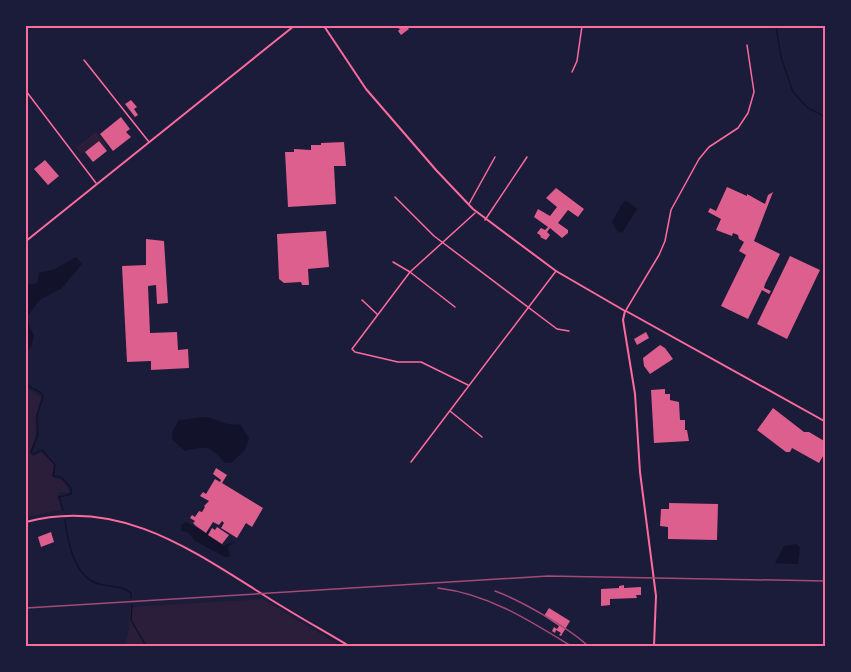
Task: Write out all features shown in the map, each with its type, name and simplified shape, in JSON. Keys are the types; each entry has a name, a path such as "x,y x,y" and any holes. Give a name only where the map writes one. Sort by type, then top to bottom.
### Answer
{"main road":[{"path":"26,241 294,26"},
{"path":"324,26 363,85 436,170 485,220 556,271 825,422"},
{"path":"625,311 622,320 635,394 641,481 654,579 656,608 654,646"},
{"path":"26,522 76,515 125,522 178,544 349,646"}],"street":[{"path":"572,72 577,61 582,26"},
{"path":"625,311 659,255 665,241 671,210 701,157 712,145 738,128 750,109 754,97 754,84 747,45"},
{"path":"84,60 150,143"},
{"path":"26,91 97,184"},
{"path":"469,205 495,157"},
{"path":"485,220 527,157"},
{"path":"395,197 442,242 558,329 569,331"},
{"path":"468,385 423,363 398,362 355,352 352,348 410,272 476,212"},
{"path":"393,262 410,272 455,307"},
{"path":"411,462 556,271"},
{"path":"362,300 378,315"},
{"path":"448,411 482,436"}],"shaded area":[{"path":"96,132 108,147 105,149 99,141 81,154 76,147"},
{"path":"624,201 637,209 622,233 617,231 612,222"},
{"path":"76,257 82,264 62,288 41,299 28,315 34,336 31,347 26,351 26,284 35,284 39,273 55,269"},
{"path":"26,387 41,398 36,417 35,438 30,453 33,456 41,452 54,464 52,477 63,480 70,493 60,492 57,495 62,510 26,517"},
{"path":"206,417 227,424 240,424 249,438 245,450 231,463 225,463 207,448 185,451 172,439 173,430 179,420"},
{"path":"186,522 206,533 210,531 208,535 223,546 236,541 228,547 230,556 225,557 195,541 188,532 181,531 181,525"},
{"path":"797,544 800,547 798,564 775,563 784,546"},
{"path":"263,599 341,646 125,646 129,629 130,607"}],"building":[{"path":"394,26 409,26 409,29 401,35 398,31 400,29"},
{"path":"131,100 137,107 134,109 138,115 135,117 125,104"},
{"path":"121,117 130,129 126,132 131,137 113,151 100,134"},
{"path":"99,141 107,151 93,162 85,152"},
{"path":"344,142 346,166 334,166 336,204 288,207 285,152 294,152 294,149 311,150 311,145 321,145 321,143"},
{"path":"45,160 59,176 48,185 34,169"},
{"path":"727,187 765,204 768,195 773,192 754,241 780,254 764,288 771,291 769,294 762,290 748,319 721,306 746,255 739,251 744,242 739,239 738,235 733,233 732,236 716,230 721,219 708,212 710,208 716,211"},
{"path":"556,188 584,209 578,217 568,210 558,223 568,230 568,233 562,238 550,228 547,232 550,235 546,240 537,233 541,228 545,230 548,227 534,217 538,209 550,216 557,207 546,198"},
{"path":"326,231 329,267 308,269 309,285 302,285 301,282 284,283 279,279 277,234"},
{"path":"146,239 164,241 168,303 157,304 156,285 148,286 150,333 177,332 178,350 188,349 189,368 151,370 151,361 127,362 122,266 146,265"},
{"path":"790,256 820,270 787,339 757,324"},
{"path":"646,332 649,338 637,345 634,339"},
{"path":"660,345 673,359 650,374 644,366 643,358"},
{"path":"665,389 665,394 670,394 670,400 679,402 680,420 685,420 685,430 687,430 689,441 654,443 651,390"},
{"path":"773,408 804,432 809,432 826,442 826,451 819,463 792,448 790,452 786,452 757,430"},
{"path":"216,468 227,475 222,483 263,508 252,527 246,523 237,538 221,528 224,523 222,521 219,525 213,522 206,533 190,518 192,515 195,517 199,511 202,512 209,501 200,496 203,492 206,494 215,479 220,482 221,480 213,474"},
{"path":"669,503 718,504 717,540 668,539 668,527 660,526 661,509 669,509"},
{"path":"217,527 229,535 222,544 208,535 212,528 215,530"},
{"path":"51,532 54,542 41,547 38,537"},
{"path":"624,585 624,588 641,587 641,595 636,595 637,598 610,599 610,605 601,606 601,589 619,588"},
{"path":"549,608 570,621 561,636 559,635 561,633 556,630 555,633 552,631 554,627 557,629 559,626 544,616"}],"waterway":[{"path":"776,26 781,57 793,92 808,108 826,117"},
{"path":"26,383 43,396 37,416 38,435 31,452 34,454 42,450 55,465 53,476 61,477 71,488 71,494 59,497 63,510"},
{"path":"65,520 71,550 86,577 94,582 122,588 131,593 131,598"},
{"path":"132,605 131,620 146,646"}],"railway":[{"path":"26,608 548,576 826,581"},
{"path":"438,588 491,602 524,618 571,646"},
{"path":"495,591 544,615 588,646"}]}
